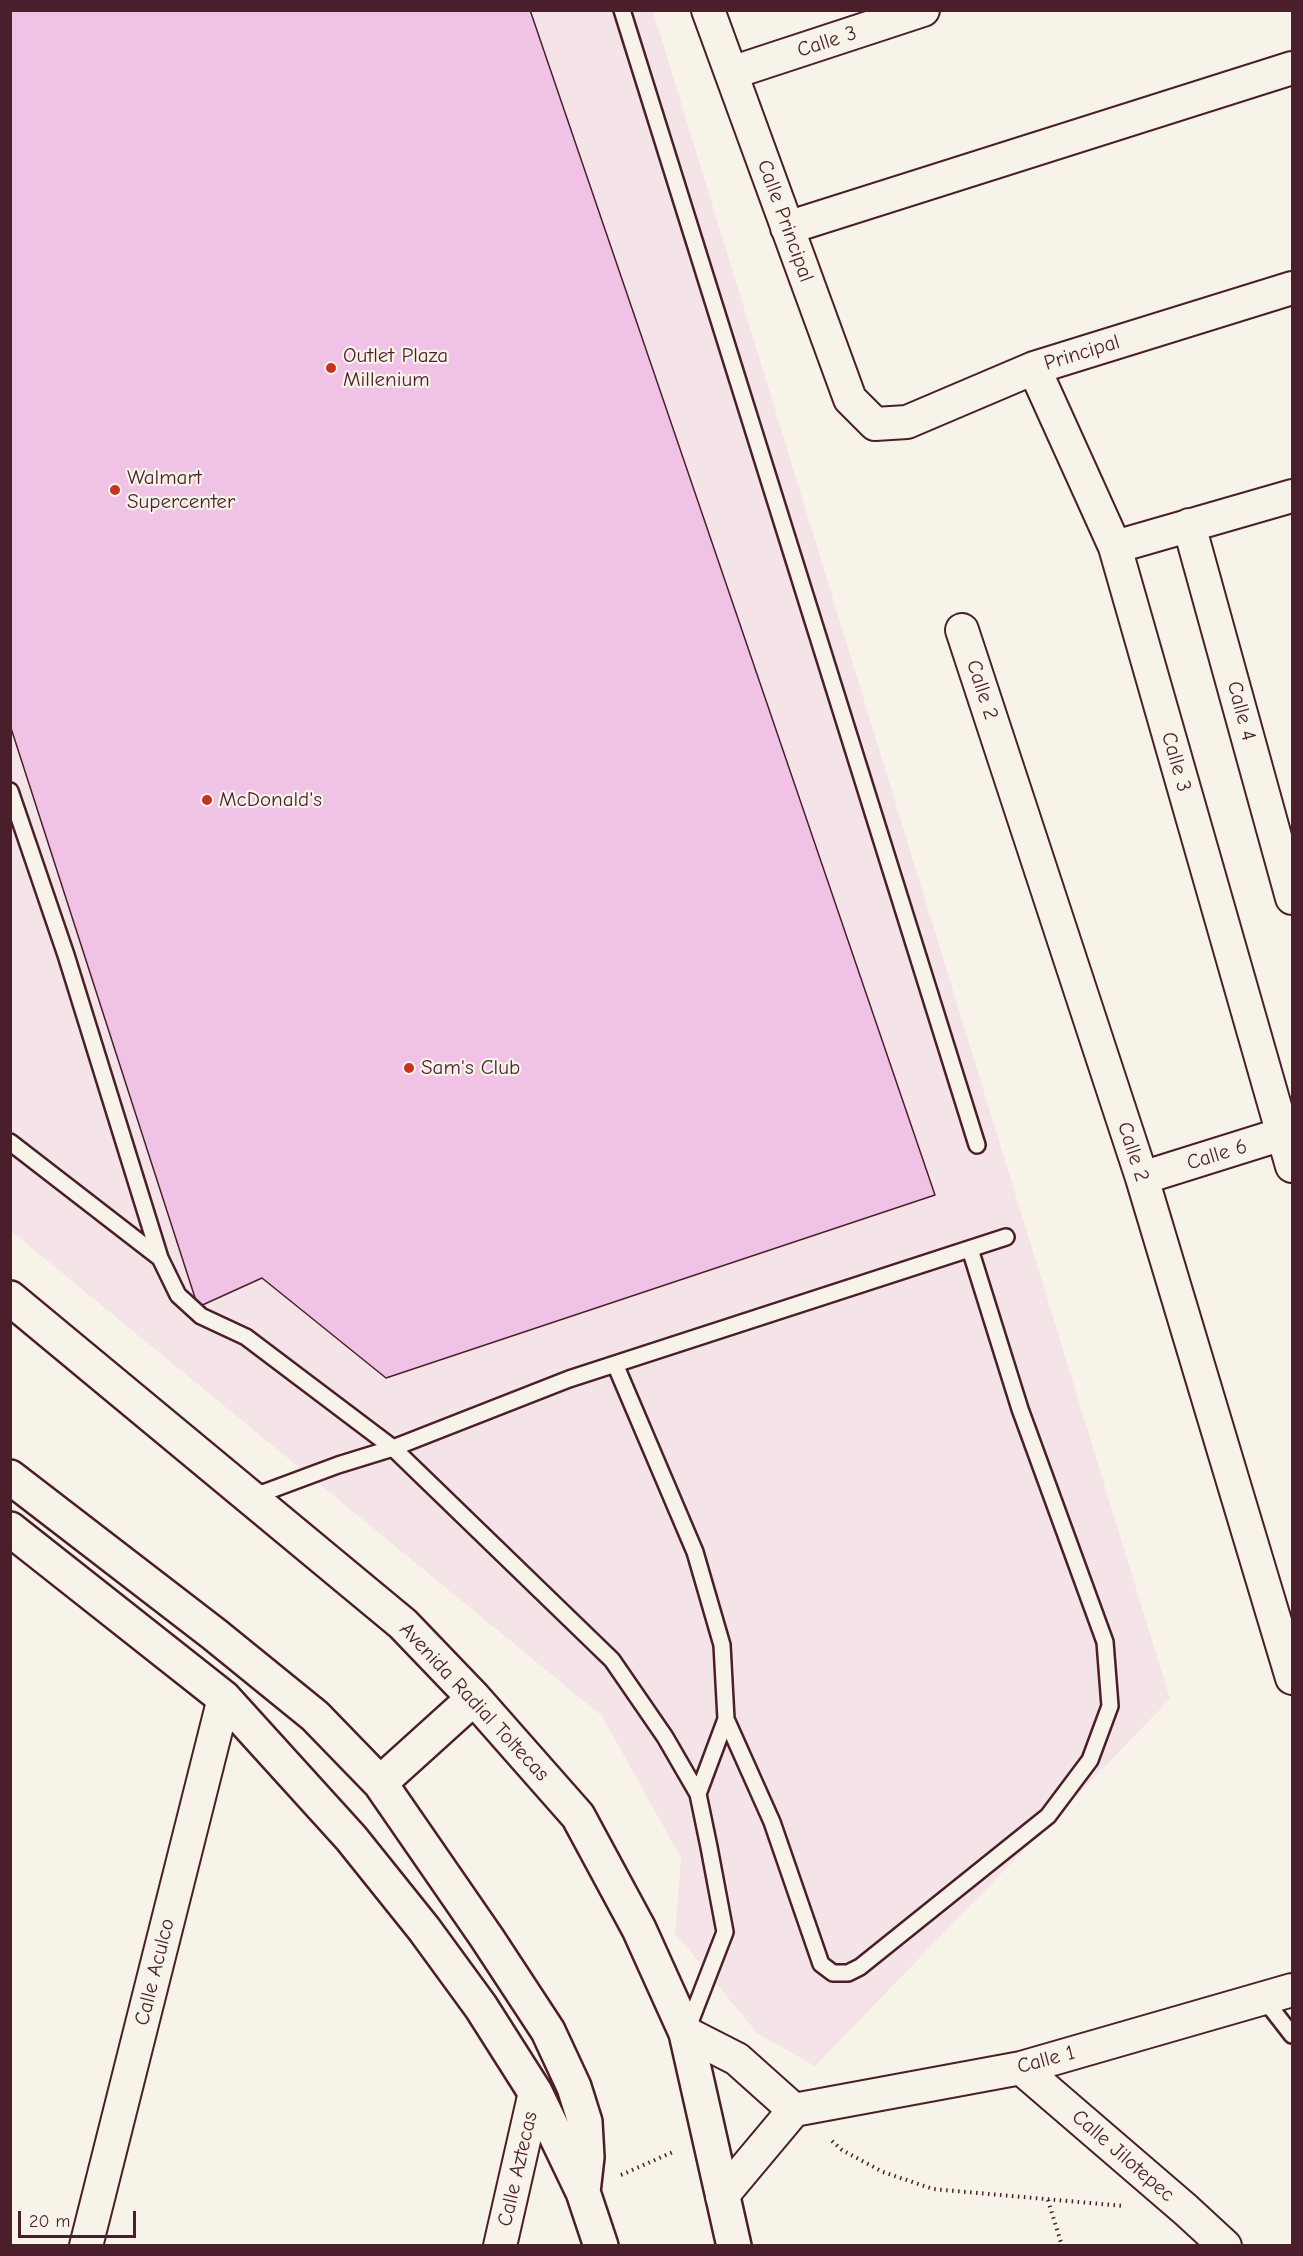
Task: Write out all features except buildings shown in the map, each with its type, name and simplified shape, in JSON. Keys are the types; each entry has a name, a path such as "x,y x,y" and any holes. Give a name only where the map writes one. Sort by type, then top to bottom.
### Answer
{"main road":[{"name":"Avenida Radial Toltecas","path":"10,1298 403,1624 474,1698 578,1816 639,1929 686,2033 734,2246"},
{"path":"10,1477 214,1634 315,1716 380,1783 548,2031 574,2087 585,2122 587,2157 583,2192"},
{"path":"10,1529 225,1698 351,1838 424,1929 481,2007 535,2092 583,2192 601,2246"},
{"path":"380,1783 474,1698"}],"street":[{"name":"Calle Principal","path":"708,10 850,399 875,424"},
{"name":"Calle 3","path":"731,73 924,10"},
{"path":"787,228 1293,68"},
{"name":"Principal","path":"875,424 907,422 1034,368 1293,288"},
{"name":"Calle 3","path":"1034,368 1115,547 1288,1132 1293,1166"},
{"path":"1115,547 1293,496"},
{"name":"Calle 4","path":"1189,525 1293,898"},
{"name":"Calle 2","path":"962,630 1142,1178 1293,1678"},
{"name":"Calle 6","path":"1142,1178 1288,1132"},
{"name":"Calle Aculco","path":"86,2246 225,1698"},
{"name":"Calle 1","path":"794,2110 1021,2068 1278,1995"},
{"path":"686,2033 737,2059 794,2110 722,2196"},
{"name":"Calle Jilotepec","path":"1021,2068 1225,2246"},
{"name":"Calle Aztecas","path":"500,2246 535,2092"}],"lane":[{"path":"622,10 977,1145"},
{"path":"10,791 66,955 160,1258 178,1295 201,1316 246,1337 393,1448 612,1660 665,1737 698,1794 725,1932 686,2033"},
{"path":"10,1142 160,1258"},
{"path":"252,1497 338,1465 393,1448 569,1379 1006,1236"},
{"path":"615,1364 695,1552 722,1645 726,1719 772,1822 821,1964 833,1973 848,1973 860,1967 1048,1816 1090,1760 1110,1706 1105,1642 1020,1409 970,1249"},
{"path":"698,1794 726,1719"},
{"path":"1278,1995 1293,2035"}],"path":[{"path":"794,2110 842,2150 883,2172 933,2189 1129,2206"},
{"path":"583,2192 708,2136"},
{"path":"1048,2200 1062,2246"}],"shaded area":[{"path":"10,11 653,11 1170,1699 815,2066 757,2033 675,1933 681,1858 602,1716 11,1231"}],"place":[{"name":"Outlet Plaza Millenium","path":"331,368"},
{"name":"Walmart Supercenter","path":"115,490"},
{"name":"McDonald's","path":"207,800"},
{"name":"Sam's Club","path":"409,1068"}]}
